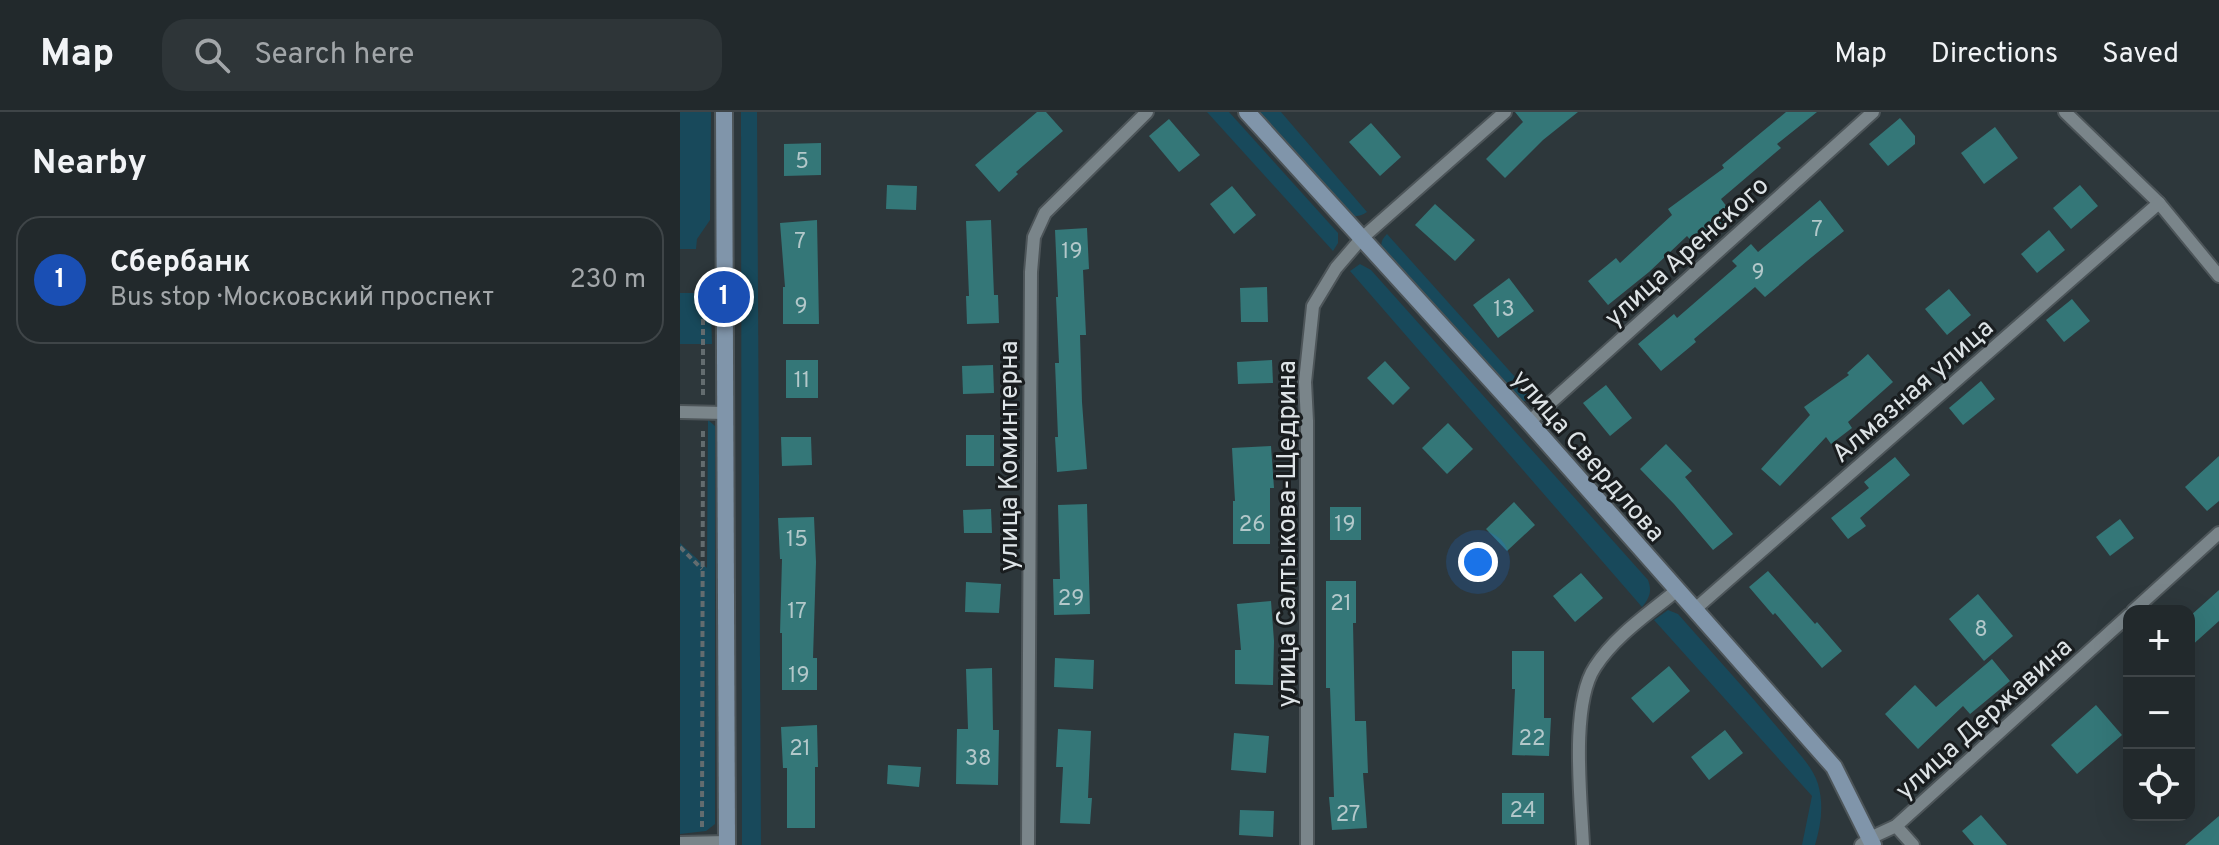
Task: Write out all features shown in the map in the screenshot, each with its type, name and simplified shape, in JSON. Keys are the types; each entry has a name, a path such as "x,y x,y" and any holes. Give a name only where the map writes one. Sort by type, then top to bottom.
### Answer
{"street":[{"path":"724,112 727,844"},
{"name":"улица Свердлова","path":"1247,112 1529,422 1834,767 1868,843"}],"lane":[{"name":"улица Коминтерна","path":"1028,845 1031,288 1034,237 1045,213 1147,112"},
{"name":"улица Салтыкова-Щедрина","path":"1307,845 1305,382 1313,306 1336,268 1361,239 1505,112"},
{"name":"улица Аренского","path":"1529,422 1873,112"},
{"path":"2065,112 2159,203 2219,276"},
{"name":"Алмазная улица","path":"1694,610 2159,203"},
{"path":"680,412 725,413"},
{"name":"улица Державина","path":"2140,605 2219,533"},
{"path":"1583,845 1582,705 1593,669 1618,639 1676,591"},
{"name":"улица Державина","path":"1868,843 1896,826 2123,620"},
{"path":"1896,826 1913,845"},
{"path":"680,843 727,844"}],"path":[{"path":"702,843 703,298"},
{"path":"680,547 702,569"}],"shaded area":[{"path":"680,112 711,112 710,220 697,239 696,249 680,249"},
{"path":"741,112 757,112 761,845 742,845"},
{"path":"1207,112 1229,112 1338,233 1338,243 1333,251"},
{"path":"1257,112 1281,112 1367,212 1357,216 1347,214"},
{"path":"1387,234 1533,397 1521,402 1383,252 1382,242"},
{"path":"1360,264 1371,270 1648,580 1650,594 1642,607 1350,271"},
{"path":"680,293 694,293 696,302 711,312 712,344 680,344"},
{"path":"708,420 715,426 715,824 706,831 680,834 680,543 707,568"},
{"path":"1668,610 1678,614 1813,772 1821,807 1815,845 1802,845 1812,796 1654,620"}],"building":[{"path":"1037,112 1046,112 1063,131 1016,172 1018,174 999,192 975,165"},
{"path":"1515,112 1578,112 1543,140 1505,178 1486,159 1523,122"},
{"path":"1786,112 1817,112 1777,144 1781,148 1721,199 1733,215 1694,244 1687,236 1608,305 1588,281 1616,258 1620,263 1672,215 1668,209 1724,168 1722,165"},
{"path":"1900,118 1915,136 1915,144 1888,166 1869,144"},
{"path":"1169,119 1200,155 1179,172 1149,136"},
{"path":"1371,123 1401,157 1380,176 1349,142"},
{"path":"1995,127 2018,158 1984,184 1961,153"},
{"path":"821,143 821,175 784,176 784,144"},
{"path":"887,185 917,186 916,210 886,209"},
{"path":"2080,185 2098,206 2071,229 2053,208"},
{"path":"1232,186 1256,215 1234,234 1210,204"},
{"path":"1820,200 1844,231 1765,297 1755,287 1661,371 1638,344 1674,314 1677,318 1737,266 1732,261 1751,244 1758,252"},
{"path":"1435,204 1475,240 1455,261 1415,225"},
{"path":"817,220 819,324 783,324 785,287 780,223"},
{"path":"991,220 994,295 998,295 999,323 967,324 966,221"},
{"path":"1087,228 1089,269 1083,270 1086,335 1080,335 1087,469 1057,472 1055,363 1059,363 1055,230"},
{"path":"2049,230 2065,250 2037,273 2021,254"},
{"path":"1509,278 1534,311 1498,338 1473,305"},
{"path":"1267,287 1268,322 1241,322 1240,288"},
{"path":"1949,289 1971,315 1947,335 1925,309"},
{"path":"2072,299 2090,321 2064,342 2046,320"},
{"path":"1868,354 1893,382 1848,422 1852,428 1831,444 1826,437 1780,486 1761,469 1810,415 1804,407 1849,375 1847,373"},
{"path":"786,360 818,360 818,398 786,398"},
{"path":"1272,360 1273,383 1238,384 1237,362"},
{"path":"1385,361 1410,388 1393,405 1367,378"},
{"path":"993,365 994,393 963,394 962,366"},
{"path":"1981,381 1995,399 1963,425 1949,408"},
{"path":"1606,385 1632,418 1610,436 1583,403"},
{"path":"1448,423 1473,449 1447,474 1422,448"},
{"path":"966,435 994,435 994,466 966,466"},
{"path":"781,437 811,437 812,465 782,466"},
{"path":"1666,444 1692,471 1685,477 1733,534 1713,550 1640,469"},
{"path":"1271,446 1274,488 1270,488 1270,544 1233,544 1235,501 1232,448"},
{"path":"2219,456 2219,501 2207,511 2185,487"},
{"path":"1895,457 1910,475 1860,518 1866,526 1848,539 1831,518 1869,488 1864,482"},
{"path":"1514,502 1535,525 1507,551 1486,529"},
{"path":"1087,504 1090,614 1054,615 1053,579 1060,579 1058,505"},
{"path":"1330,507 1361,507 1361,540 1330,540"},
{"path":"991,509 992,533 964,533 963,510"},
{"path":"814,517 813,658 817,658 817,690 782,690 782,559 778,518"},
{"path":"2120,519 2134,538 2110,556 2096,537"},
{"path":"1768,571 1842,651 1822,668 1749,587"},
{"path":"1581,573 1603,598 1575,622 1553,596"},
{"path":"1326,581 1356,581 1356,623 1353,623 1355,721 1366,721 1368,773 1363,773 1367,828 1332,830 1329,797 1334,797 1330,688 1326,688"},
{"path":"966,582 1001,584 999,613 965,612"},
{"path":"2219,590 2219,621 2195,643 2195,612"},
{"path":"1978,594 2013,636 1984,661 1949,619"},
{"path":"1271,601 1273,685 1235,684 1235,650 1241,650 1237,604"},
{"path":"1512,651 1544,651 1544,718 1551,718 1549,756 1512,755 1515,689 1512,689"},
{"path":"1055,658 1094,660 1093,689 1054,687"},
{"path":"1992,659 2010,681 1970,714 1963,706 1918,749 1885,714 1915,685 1936,707"},
{"path":"1669,666 1690,691 1653,723 1631,698"},
{"path":"992,668 993,730 999,730 998,785 956,784 957,729 968,729 966,669"},
{"path":"2096,705 2122,735 2077,774 2051,745"},
{"path":"817,725 815,828 787,828 787,768 783,768 781,727"},
{"path":"1058,729 1091,731 1090,824 1060,823 1063,767 1056,767"},
{"path":"1725,730 1743,753 1709,780 1691,757"},
{"path":"1234,733 1269,736 1266,773 1231,770"},
{"path":"888,765 921,767 919,787 887,784"},
{"path":"1502,793 1544,793 1544,824 1502,824"},
{"path":"1240,810 1274,811 1273,837 1239,835"},
{"path":"1981,815 2007,845 1974,845 1962,831"},
{"path":"2219,816 2219,845 2185,845"}],"place":[{"name":"Сбербанк","path":"724,297"}]}
